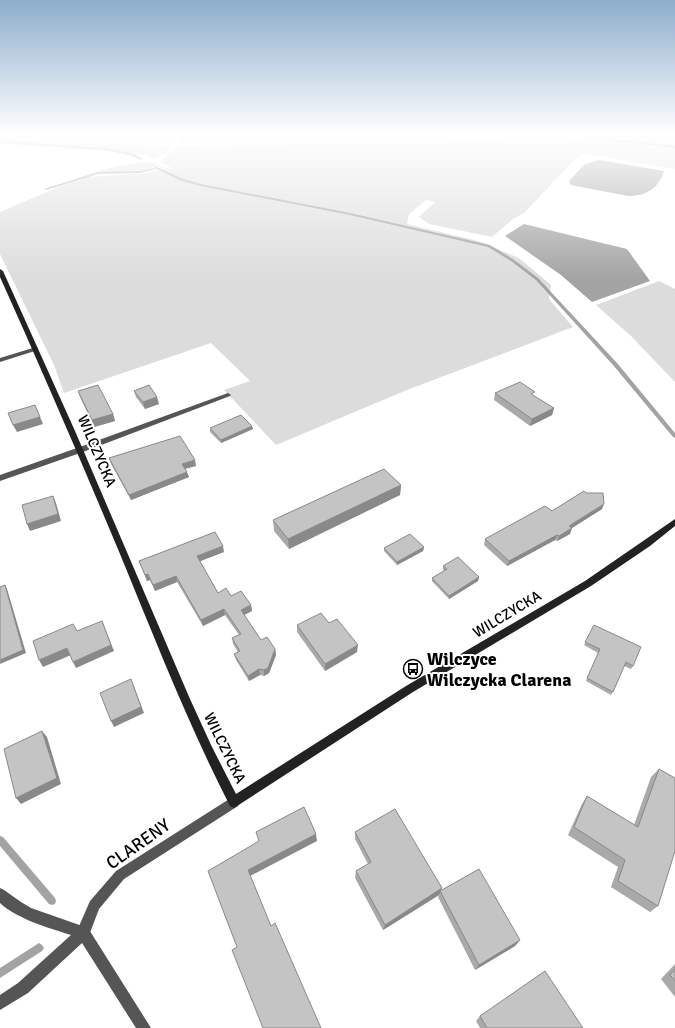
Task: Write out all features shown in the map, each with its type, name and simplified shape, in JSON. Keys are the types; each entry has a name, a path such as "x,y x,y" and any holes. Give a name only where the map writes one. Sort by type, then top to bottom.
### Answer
{"street":[{"name":"WILCZYCKA","path":"0,271 80,450 208,753 234,802 421,682 555,603 640,550 675,522"},
{"path":"0,360 36,349"},
{"path":"0,478 228,395"},
{"name":"CLARENY","path":"0,1003 23,988 83,933 94,905 120,875 234,802"},
{"path":"0,894 4,899 36,917 83,933 144,1028"}],"shaded area":[{"path":"70,183 553,183 524,213 513,219 492,237 429,224 419,217 435,202 426,200 409,214 407,224 478,241 519,258 551,285 549,299 573,327 407,390 276,445 224,390 250,381 211,343 64,393 54,365 0,254 0,212"},
{"path":"570,183 658,183 646,193 635,196 571,185"},
{"path":"524,224 627,249 650,281 592,302 561,275 505,236"},
{"path":"659,281 675,289 675,382 631,336 596,305"}],"building":[{"path":"520,382 535,392 531,394 554,408 532,419 495,393"},
{"path":"98,385 113,414 92,420 78,391"},
{"path":"149,385 157,397 143,402 134,391"},
{"path":"35,405 40,417 13,425 8,413"},
{"path":"241,415 252,426 221,440 210,428"},
{"path":"180,436 195,460 182,464 187,472 129,495 109,458"},
{"path":"384,469 401,485 288,539 273,520"},
{"path":"584,491 586,493 603,493 604,504 569,526 572,528 559,536 557,535 509,561 485,539 545,506 552,511"},
{"path":"53,496 58,514 27,524 22,505"},
{"path":"215,532 223,546 197,556 218,593 226,588 231,596 241,591 251,605 241,610 261,640 267,637 275,649 268,668 264,670 259,669 248,676 234,654 240,651 232,638 241,634 224,609 201,620 176,576 153,585 148,574 145,575 139,561"},
{"path":"410,534 424,547 397,562 384,548"},
{"path":"458,557 479,577 449,596 432,578 447,569 443,566"},
{"path":"5,585 23,650 0,660 0,587"},
{"path":"321,613 329,623 337,619 358,645 325,664 297,625"},
{"path":"102,621 111,645 73,662 67,648 39,660 33,641 73,624 77,631"},
{"path":"594,625 641,647 633,666 626,662 613,692 587,678 600,649 585,642"},
{"path":"131,679 141,707 111,721 100,693"},
{"path":"42,731 57,778 16,798 4,749"},
{"path":"659,769 675,778 675,851 658,906 618,881 625,860 574,827 587,796 638,827"},
{"path":"304,807 316,834 248,870 271,926 275,923 321,1028 263,1028 232,950 237,947 208,871 259,841 256,832"},
{"path":"395,809 442,888 385,925 356,871 371,862 355,832"},
{"path":"479,869 520,940 479,965 440,891"},
{"path":"675,969 675,981 670,975"},
{"path":"545,971 583,1028 487,1028 480,1016"}],"waterway":[{"path":"45,189 65,183"},
{"path":"194,183 350,214 489,246 512,260 537,279 615,364 675,436"},
{"path":"0,840 52,901"},
{"path":"0,973 39,948"}],"place":[{"name":"Wilczyce Wilczycka Clarena","path":"413,669"}]}
